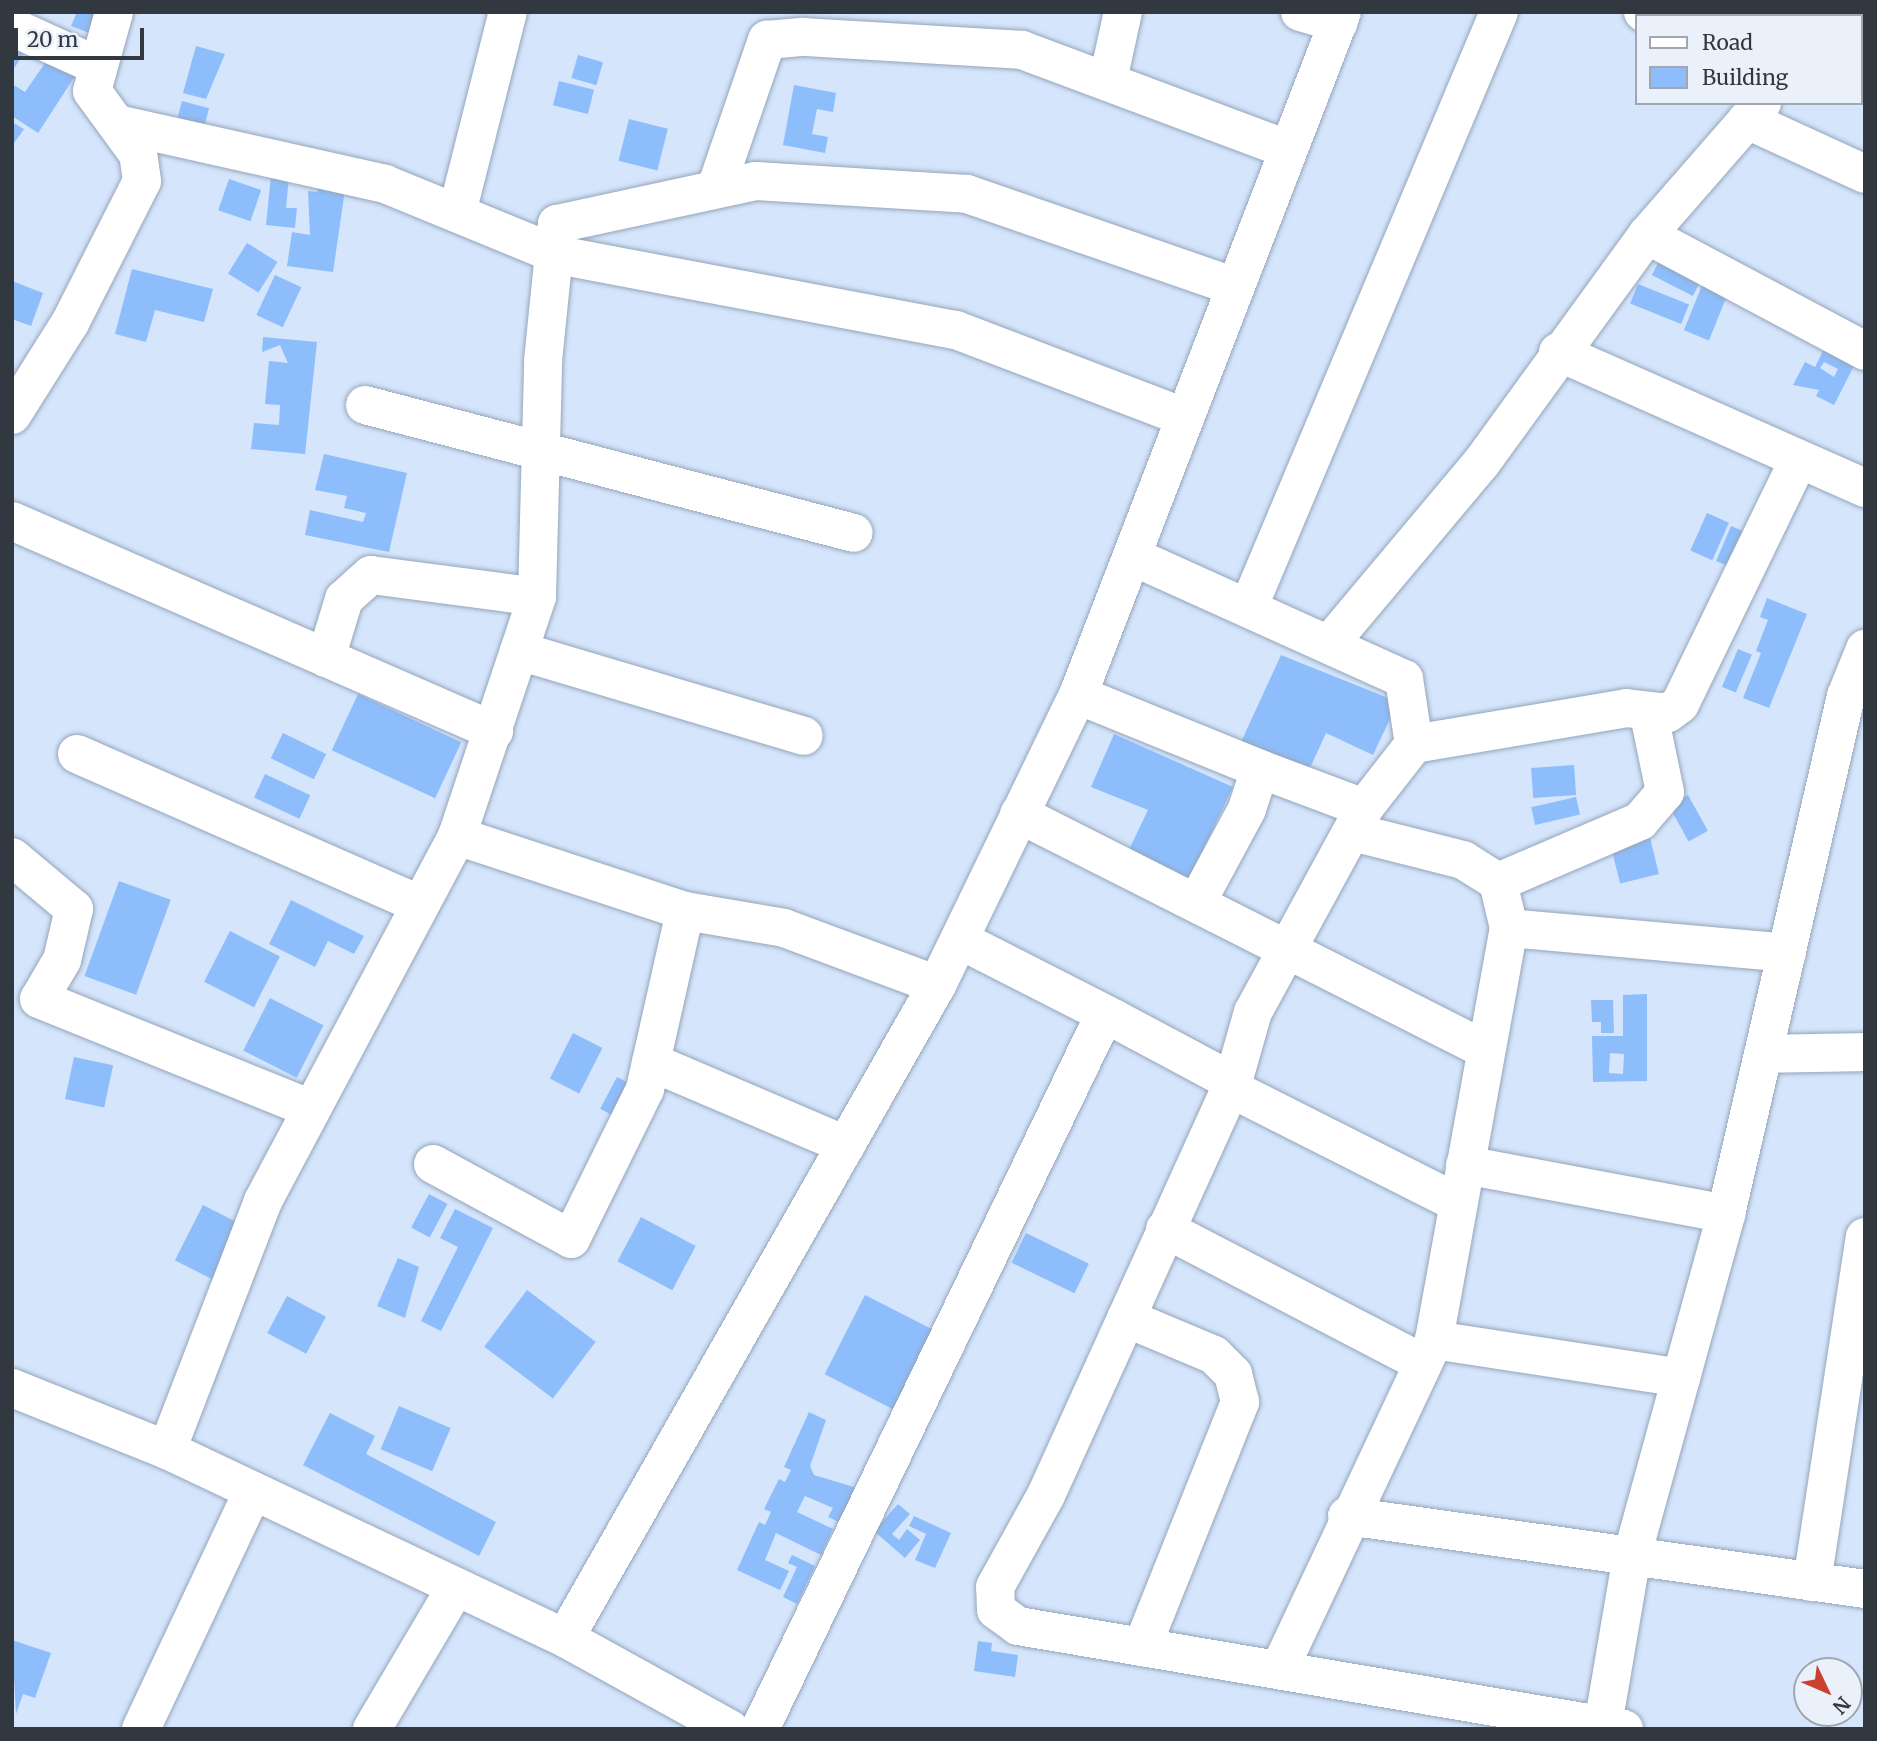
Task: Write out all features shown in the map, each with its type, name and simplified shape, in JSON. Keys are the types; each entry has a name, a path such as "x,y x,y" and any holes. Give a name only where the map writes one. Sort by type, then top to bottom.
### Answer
{"street":[{"path":"12,415 70,323 142,181 138,154 92,91 114,12"},
{"path":"457,214 508,12"},
{"path":"1108,80 1123,12"},
{"path":"565,1638 937,985 1077,695 1136,558 1184,417 1233,286 1340,18 1300,12"},
{"path":"1249,606 1499,12"},
{"path":"716,188 772,26 1022,50 1287,149"},
{"path":"12,27 98,66"},
{"path":"1331,642 1482,462 1558,352 1647,235 1754,112 1865,174"},
{"path":"117,124 307,163 457,214 558,255 956,330 1184,417"},
{"path":"167,1450 263,1201 418,904 457,836 537,597 543,361 558,255 557,224 757,181 967,194 1233,286"},
{"path":"1647,235 1865,351"},
{"path":"1558,352 1865,488"},
{"path":"365,405 541,454 854,533"},
{"path":"1413,744 1626,708 1649,715 1680,704 1701,671 1799,459"},
{"path":"12,521 494,731"},
{"path":"1136,558 1331,642 1404,679 1413,744 1358,820 1253,1012 1232,1085 1046,1495 995,1587 996,1610 1018,1626 1614,1727 1632,1556 1726,1214 1846,696 1865,649"},
{"path":"326,658 344,599 371,575 537,597"},
{"path":"519,651 804,736"},
{"path":"1077,695 1260,769 1358,820 1463,860 1498,882 1509,928 1428,1351 1347,1516 1279,1670"},
{"path":"1498,882 1640,821 1665,792 1649,715"},
{"path":"77,754 418,904"},
{"path":"1197,902 1247,809 1260,769"},
{"path":"1018,814 1197,902 1286,952 1486,1050"},
{"path":"457,836 685,911 784,928 937,985"},
{"path":"12,857 74,909 62,960 39,999 312,1109"},
{"path":"433,1164 571,1239 645,1089 685,911"},
{"path":"1509,928 1787,953"},
{"path":"960,940 1115,1019 1232,1085 1458,1203"},
{"path":"760,1729 1099,1026 1115,1019"},
{"path":"1763,1054 1865,1052"},
{"path":"651,1062 846,1145"},
{"path":"1465,1165 1726,1214"},
{"path":"1165,1229 1428,1351 1681,1378"},
{"path":"1812,1582 1864,1241"},
{"path":"1126,1318 1214,1356 1233,1374 1240,1402 1142,1647"},
{"path":"12,1388 167,1450 565,1638 730,1729"},
{"path":"141,1729 253,1491"},
{"path":"1347,1516 1865,1589"},
{"path":"372,1729 456,1587"}],"building":[{"path":"77,12 103,12 95,35 71,26"},
{"path":"12,38 28,48 12,71"},
{"path":"196,46 225,54 206,99 183,93"},
{"path":"52,53 79,70 38,133 12,116 12,84 25,92"},
{"path":"578,55 603,62 596,85 571,78"},
{"path":"559,81 594,90 588,114 553,105"},
{"path":"794,85 836,93 833,112 817,109 812,134 828,137 825,153 783,145"},
{"path":"182,101 209,108 205,125 178,117"},
{"path":"629,119 668,129 657,170 619,161"},
{"path":"12,122 24,129 12,146"},
{"path":"271,176 289,177 286,208 297,208 295,228 266,225"},
{"path":"229,179 261,190 250,221 218,210"},
{"path":"319,179 346,183 333,272 287,266 292,232 310,235 308,191 317,192"},
{"path":"247,243 278,262 258,293 228,274"},
{"path":"1660,259 1701,280 1693,296 1652,275"},
{"path":"132,269 213,289 204,322 155,310 146,342 115,334"},
{"path":"275,275 301,287 283,327 256,315"},
{"path":"12,281 43,293 31,326 12,319"},
{"path":"1703,283 1728,293 1709,340 1684,330"},
{"path":"1638,284 1689,305 1681,324 1630,303"},
{"path":"263,337 317,342 305,454 251,449 254,423 279,425 280,405 265,404 269,361 288,363 280,345 262,352"},
{"path":"1825,347 1856,362 1834,405 1816,396 1819,390 1793,385 1805,362 1815,367","holes":["1824,362 1838,369 1834,377 1820,368"]},
{"path":"324,454 407,473 389,552 305,535 310,510 363,522 366,513 344,508 347,496 315,490"},
{"path":"1707,513 1729,523 1712,560 1690,550"},
{"path":"1731,526 1750,534 1735,569 1716,561"},
{"path":"1767,598 1807,614 1769,708 1743,698 1761,653 1756,651 1768,620 1760,617"},
{"path":"1738,649 1752,655 1736,693 1722,687"},
{"path":"1281,655 1398,702 1373,755 1326,733 1305,779 1236,753"},
{"path":"358,694 461,742 435,798 332,750"},
{"path":"283,733 326,754 314,779 271,758"},
{"path":"1114,734 1233,787 1186,886 1124,860 1148,810 1091,787"},
{"path":"1574,765 1576,795 1533,798 1531,768"},
{"path":"265,774 310,795 299,819 254,798"},
{"path":"1688,795 1708,831 1689,842 1669,806"},
{"path":"1576,797 1580,815 1535,825 1531,807"},
{"path":"1650,838 1659,874 1620,884 1611,848"},
{"path":"119,881 171,900 136,995 84,976"},
{"path":"291,900 364,936 354,954 328,941 315,967 269,944"},
{"path":"230,931 280,956 254,1007 204,982"},
{"path":"1647,994 1647,1081 1593,1082 1592,1036 1623,1036 1623,995","holes":["1610,1053 1624,1054 1623,1074 1609,1073"]},
{"path":"270,998 323,1025 297,1078 243,1051"},
{"path":"1591,1000 1613,1000 1614,1033 1601,1033 1601,1022 1592,1022"},
{"path":"573,1033 602,1048 579,1093 550,1078"},
{"path":"74,1057 113,1065 104,1107 65,1099"},
{"path":"617,1077 638,1088 621,1120 600,1109"},
{"path":"429,1194 448,1204 430,1237 411,1228"},
{"path":"203,1205 242,1225 214,1280 175,1260"},
{"path":"455,1209 493,1228 441,1331 421,1321 458,1247 440,1238"},
{"path":"641,1217 696,1246 672,1290 618,1261"},
{"path":"1026,1233 1089,1264 1074,1293 1012,1263"},
{"path":"398,1258 419,1267 405,1318 377,1306"},
{"path":"527,1290 596,1342 553,1398 484,1347"},
{"path":"865,1295 939,1333 899,1412 825,1374"},
{"path":"287,1296 326,1317 306,1354 267,1333"},
{"path":"399,1406 451,1428 432,1471 381,1449"},
{"path":"809,1412 826,1420 810,1466 814,1475 857,1488 841,1523 828,1517 833,1508 805,1496 797,1512 833,1529 821,1555 776,1533 765,1560 789,1571 780,1590 737,1570 759,1522 765,1525 771,1512 764,1509 779,1479 785,1482 791,1470 784,1467"},
{"path":"330,1413 375,1436 366,1454 496,1522 479,1556 303,1465"},
{"path":"898,1504 910,1514 892,1534 899,1540 907,1529 920,1540 905,1558 874,1531"},
{"path":"914,1516 951,1533 935,1568 915,1560 926,1534 909,1526"},
{"path":"792,1555 815,1566 797,1604 783,1597 797,1567 788,1563"},
{"path":"12,1640 51,1653 35,1698 23,1694 16,1714"},
{"path":"978,1641 992,1643 991,1651 1018,1655 1015,1677 974,1671"}]}
